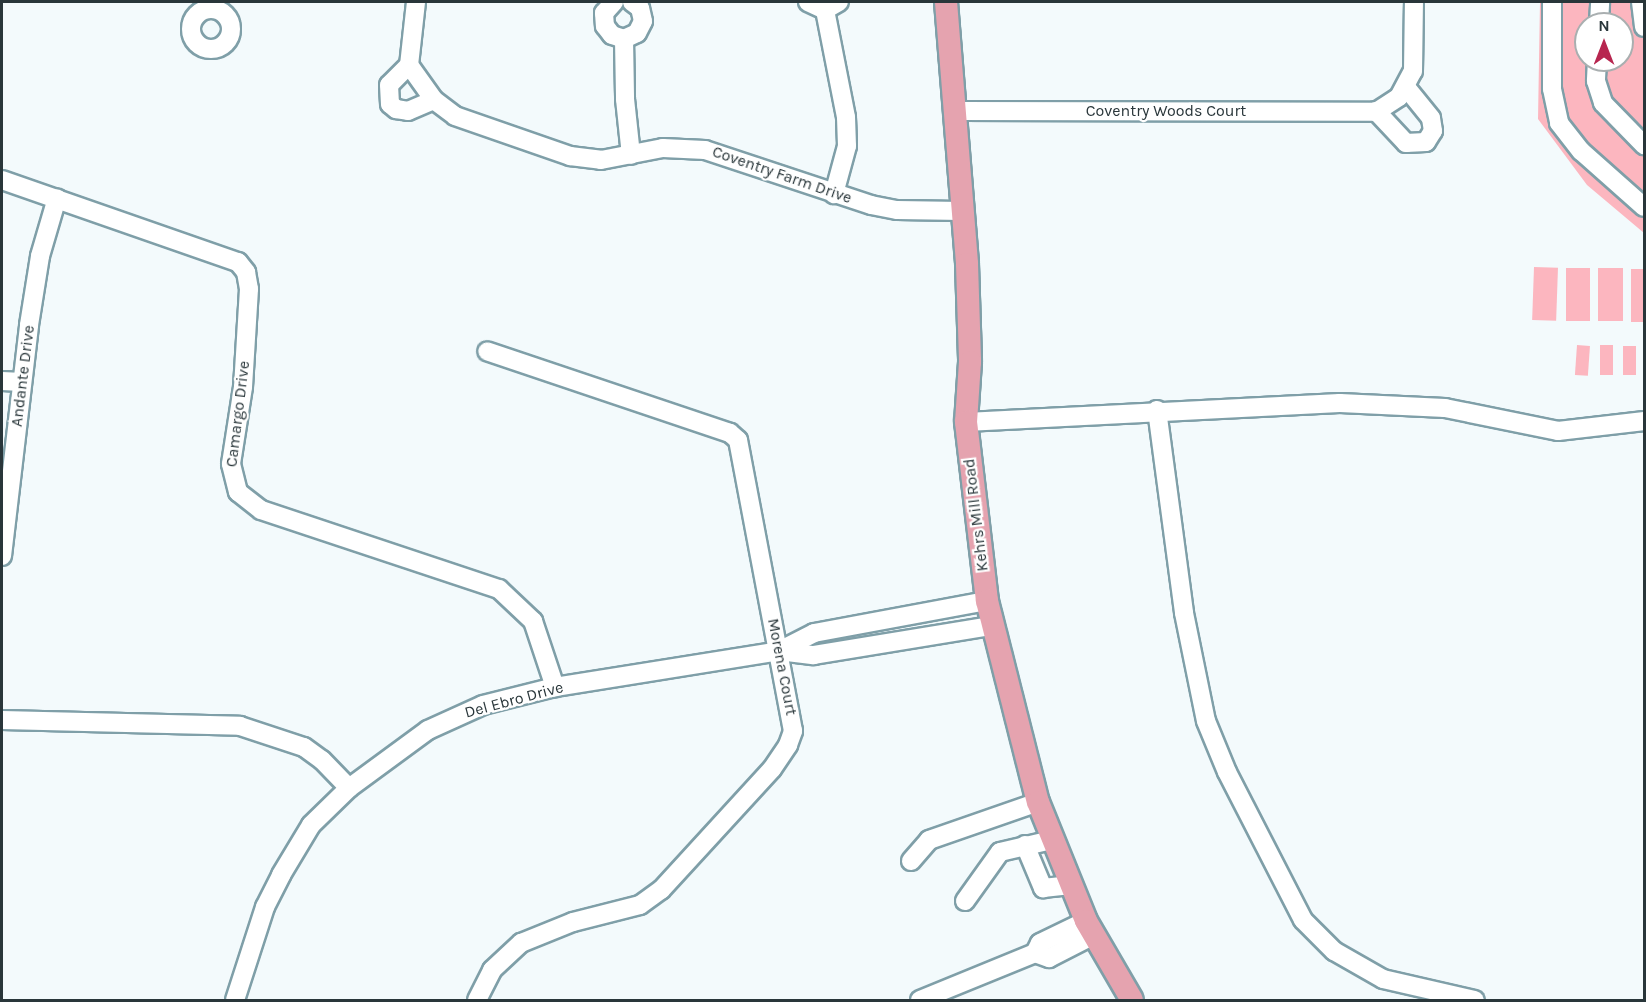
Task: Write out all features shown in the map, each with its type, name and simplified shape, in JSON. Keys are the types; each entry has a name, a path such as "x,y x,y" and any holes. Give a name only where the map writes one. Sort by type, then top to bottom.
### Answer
{"main road":[{"name":"Kehrs Mill Road","path":"946,2 957,111 970,363 966,422 987,601 1038,802 1090,928 1132,1000"}],"street":[{"path":"416,2 408,65 389,85 390,104 396,110 408,111 434,100"},
{"path":"614,2 604,13 604,26 612,35 624,39 637,33 643,21 640,8 632,2"},
{"path":"808,2 832,6 846,117 847,146 834,194"},
{"path":"1407,88 1431,118 1433,131 1426,142 1406,143 1376,111 1407,88 1413,71 1414,2"},
{"path":"1552,2 1552,89 1559,123 1581,151 1644,207"},
{"path":"1641,2 1644,27"},
{"path":"624,39 625,99 631,155"},
{"name":"Coventry Farm Drive","path":"408,65 434,100 454,116 570,156 602,160 663,148 705,150 834,194 897,210 962,211"},
{"path":"1596,72 1596,81 1603,103 1644,145"},
{"name":"Coventry Woods Court","path":"957,111 1376,111"},
{"name":"Camargo Drive","path":"2,180 238,262 246,272 249,290 243,387 231,474 244,500 261,510 499,589 533,621 555,687"},
{"name":"Andante Drive","path":"2,556 22,382 40,256 57,198"},
{"name":"Morena Court","path":"478,1000 492,970 521,943 573,922 640,905 661,890 772,769 788,745 792,731 779,651 738,440 730,433 487,351"},
{"path":"2,381 22,382"},
{"path":"966,422 1157,410 1379,403 1445,408 1558,431 1644,421"},
{"path":"1157,410 1184,613 1206,721 1227,772 1303,920 1334,951 1383,979 1475,1000"},
{"name":"Del Ebro Drive","path":"779,651 814,633 987,601"},
{"name":"Del Ebro Drive","path":"235,1000 265,907 311,825 349,788 400,747 454,716 555,687 779,651 814,655 992,626"},
{"path":"2,720 250,728 303,747 322,760 349,788"},
{"path":"911,861 917,849 928,840 1038,802"},
{"path":"965,900 993,858 1025,845 1052,840"},
{"path":"1025,845 1043,888 1071,885"},
{"path":"920,1000 1035,952 1048,958 1090,928"}],"shaded area":[{"path":"1540,2 1644,2 1644,233 1587,185 1538,119"},
{"path":"1534,267 1558,268 1556,321 1532,320"},
{"path":"1566,268 1590,268 1590,321 1566,321"},
{"path":"1598,268 1623,268 1623,321 1598,321"},
{"path":"1631,269 1644,269 1644,322 1631,322"},
{"path":"1577,345 1590,346 1588,376 1575,375"},
{"path":"1600,345 1613,345 1613,375 1600,375"},
{"path":"1623,346 1636,346 1636,375 1623,375"}]}
